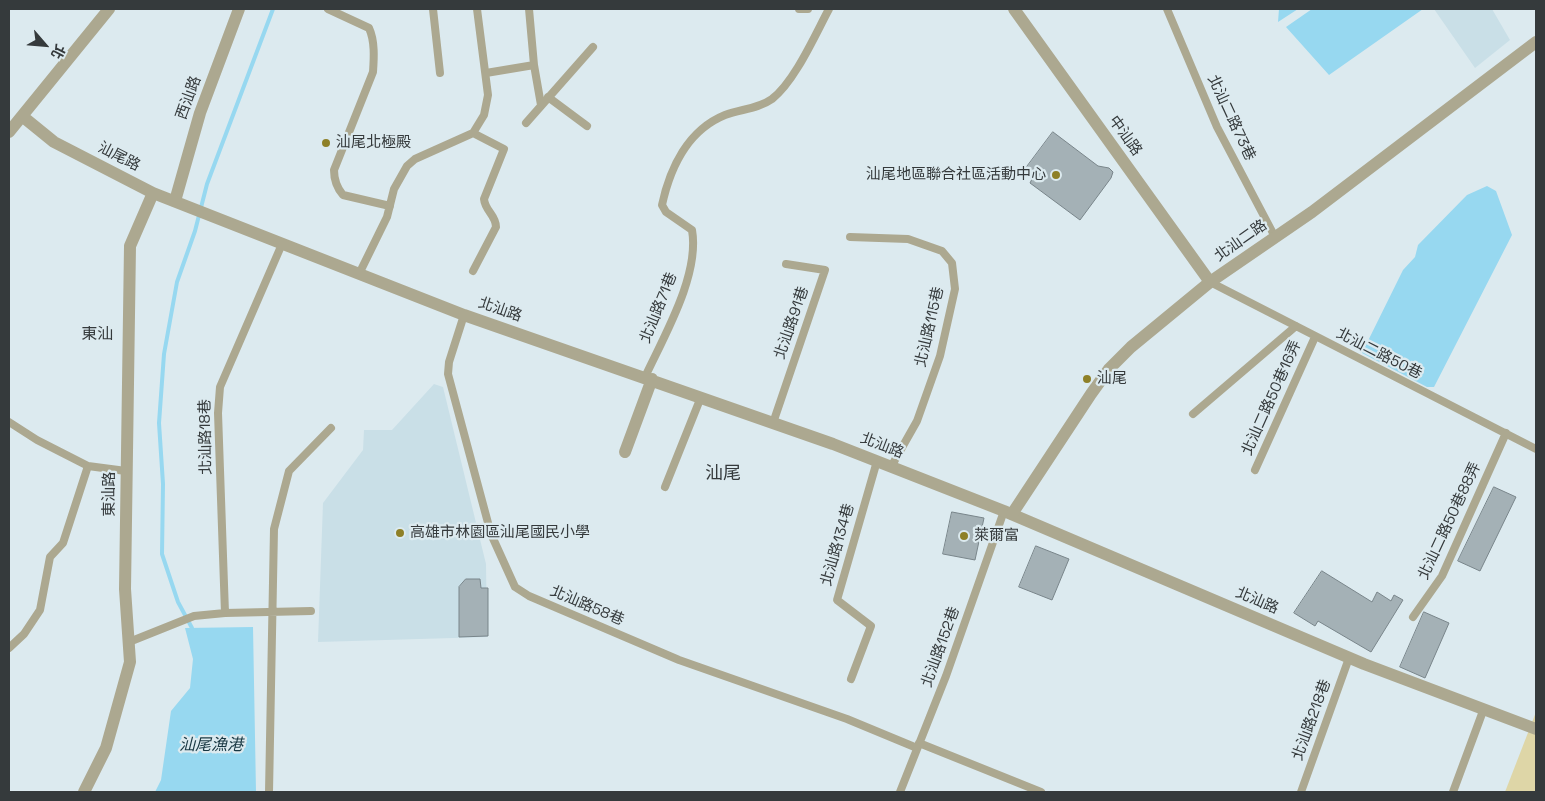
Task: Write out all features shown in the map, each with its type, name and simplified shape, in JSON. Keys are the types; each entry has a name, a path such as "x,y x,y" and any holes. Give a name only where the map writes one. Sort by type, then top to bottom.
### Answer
{"street":[{"path":"9,132 109,9"},
{"name":"西汕路","path":"180,203 200,113 240,9"},
{"name":"中汕路","path":"1014,9 1210,282"},
{"name":"北汕二路","path":"1008,512 1109,369 1131,347 1210,282 1312,212 1536,42"},
{"name":"汕尾路","path":"22,116 54,142 153,192 208,214"},
{"name":"東汕路","path":"84,792 106,748 130,662 125,589 131,286 130,246 153,192"},
{"name":"北汕路","path":"208,214 464,315 649,378 877,461 1008,512 1349,658 1536,730"},
{"path":"625,452 649,378"}],"lane":[{"path":"328,9 369,28 372,34 374,62 373,72 334,170 336,183 344,194 390,206"},
{"path":"433,9 440,73"},
{"path":"359,274 387,217 394,189 407,166 415,159 473,133 488,104 486,73 477,9"},
{"path":"529,9 534,65 542,105"},
{"path":"799,9 808,9"},
{"name":"北汕路71巷","path":"649,378 686,282 694,240 692,230 666,212 662,205 666,186 682,151 701,130 725,115 762,105 774,97 798,67 829,9"},
{"name":"北汕二路73巷","path":"1167,9 1218,127 1275,237"},
{"path":"526,123 593,47"},
{"path":"486,73 534,65"},
{"path":"548,97 587,126"},
{"path":"473,133 504,149 484,199 486,208 495,220 496,227 473,270"},
{"name":"北汕路115巷","path":"850,237 908,239 942,251 952,263 955,288 940,356 917,421 891,467"},
{"name":"北汕路18巷","path":"225,613 218,412 220,387 282,244"},
{"name":"北汕路91巷","path":"773,423 825,270 786,264"},
{"name":"北汕二路50巷","path":"1210,282 1536,449"},
{"name":"北汕路58巷","path":"464,315 448,362 448,374 490,534 515,587 529,596 678,660 847,719 1041,792"},
{"path":"1193,414 1296,326"},
{"name":"北汕二路50巷16弄","path":"1255,470 1315,336"},
{"path":"665,487 700,397"},
{"path":"9,422 37,440 88,466 126,471"},
{"path":"269,792 274,529 289,471 331,428"},
{"name":"北汕二路50巷88弄","path":"1413,616 1442,576 1506,433"},
{"name":"北汕路134巷","path":"851,679 871,626 837,600 877,461"},
{"path":"9,648 24,634 40,610 50,557 62,543 88,466"},
{"name":"北汕路152巷","path":"900,792 1008,512"},
{"path":"129,642 194,616 225,613 311,611"},
{"name":"北汕路218巷","path":"1301,792 1349,658"},
{"path":"1453,792 1483,711"}],"shaded area":[{"path":"1434,9 1492,9 1510,40 1475,68"},
{"name":"高雄市林園區汕尾國民小學","path":"434,384 443,387 486,564 487,637 318,642 323,503 363,450 364,430 392,430"},
{"path":"1536,712 1536,792 1505,792"}],"water":[{"path":"1279,9 1298,9 1278,22"},
{"path":"1312,9 1423,9 1329,75 1286,27"},
{"path":"1487,186 1496,191 1512,235 1434,387 1427,387 1362,353 1403,270 1415,257 1418,245 1467,195"},
{"name":"汕尾漁港","path":"253,627 256,792 155,792 161,780 171,711 190,688 193,659 185,628"}],"building":[{"name":"汕尾地區聯合社區活動中心","path":"1053,132 1098,166 1109,168 1113,172 1111,178 1080,220 1030,183 1032,179 1023,172"},
{"path":"1494,487 1516,497 1480,571 1458,561"},
{"name":"萊爾富","path":"952,512 984,518 975,560 943,554"},
{"path":"1036,546 1069,559 1052,600 1019,587"},
{"path":"1322,571 1372,602 1377,592 1391,601 1394,595 1403,600 1371,652 1318,621 1315,626 1294,613"},
{"path":"466,579 480,579 481,588 488,588 488,636 459,637 459,587"},
{"path":"1424,612 1449,623 1425,678 1400,667"}],"waterway":[{"path":"192,628 178,602 162,554 163,484 159,423 164,354 177,282 195,231 207,184 273,9"}],"place":[{"name":"汕尾北極殿","path":"326,143"},
{"name":"汕尾地區聯合社區活動中心","path":"1056,175"},
{"name":"汕尾","path":"1087,379"},
{"name":"高雄市林園區汕尾國民小學","path":"400,533"},
{"name":"萊爾富","path":"964,536"}],"district":[{"name":"東汕","path":"97,335"},
{"name":"汕尾","path":"723,474"}]}
